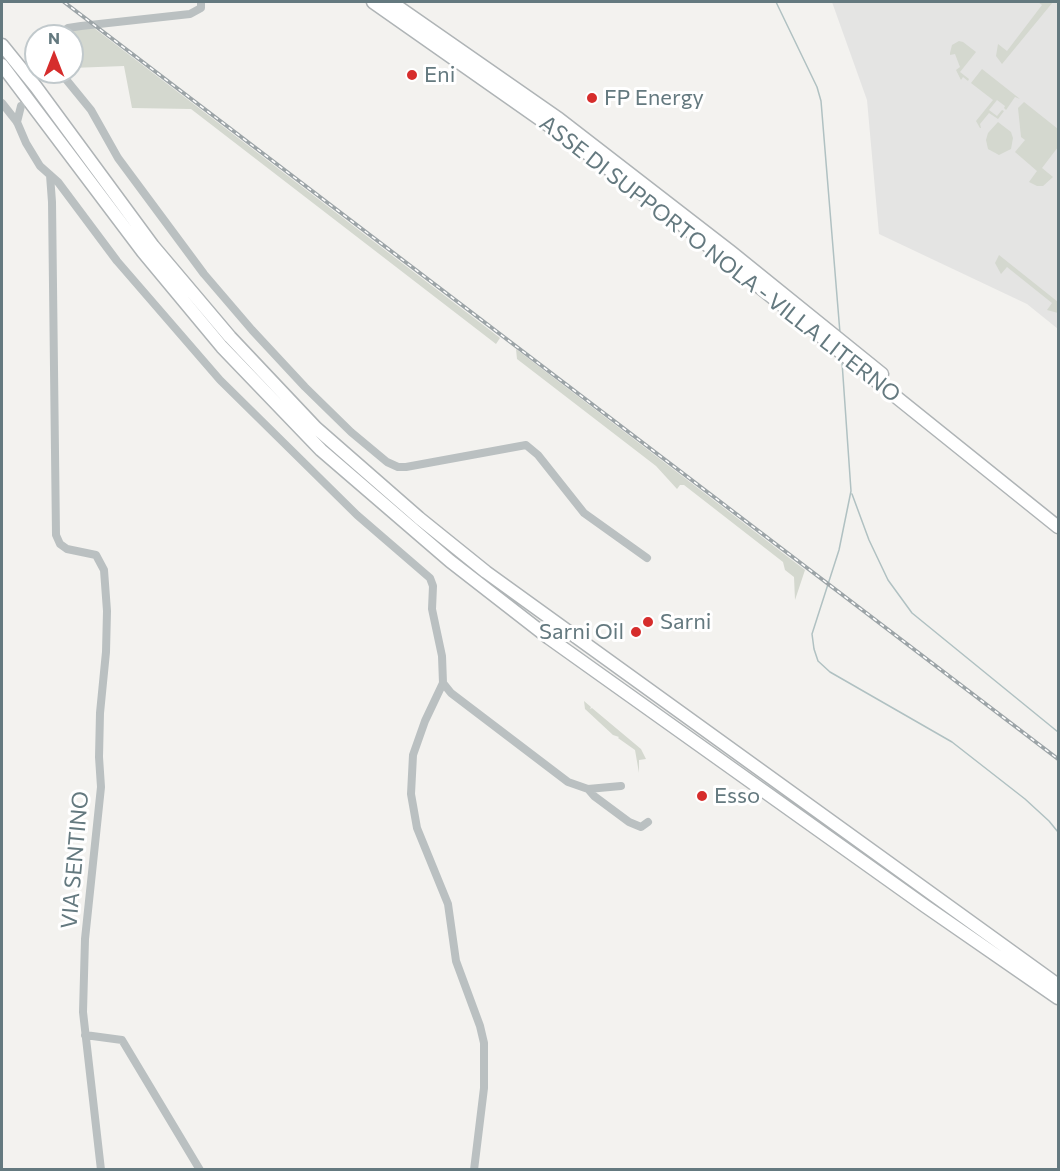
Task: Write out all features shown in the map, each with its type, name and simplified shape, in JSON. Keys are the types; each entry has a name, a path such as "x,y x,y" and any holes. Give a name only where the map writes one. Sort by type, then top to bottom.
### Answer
{"highway":[{"name":"ASSE DI SUPPORTO NOLA - VILLA LITERNO","path":"373,2 656,204 1059,517"},
{"name":"ASSE DI SUPPORTO NOLA - VILLA LITERNO","path":"391,2 559,119 723,245 809,321"},
{"path":"2,45 36,87 153,246 230,337 316,428 418,518 486,572 1059,985"},
{"path":"2,65 150,261 222,346 321,450 450,561 549,638 925,906 1059,998"},
{"name":"ASSE DI SUPPORTO NOLA - VILLA LITERNO","path":"874,373 948,438 1059,527"},
{"path":"948,438 1002,490 1059,536"}],"street":[{"path":"84,26 190,14 201,8 201,2"},
{"path":"70,84 91,110 118,158 204,273 252,330 305,387 369,447 393,465 406,467 525,445 538,455 584,513 647,558"},
{"path":"2,103 17,122 40,166 69,196 117,261 220,380 357,515 430,578 433,586 432,609 442,656 443,683 425,721 413,755 411,794 417,828 448,904 456,961 484,1043 484,1088 474,1170"},
{"path":"17,122 21,106"},
{"name":"VIA SENTINO","path":"50,175 56,535 60,544 67,549 96,555 104,570 107,611 106,652 100,713 100,790 85,939 83,1012 101,1170"},
{"path":"443,683 464,705 568,782 588,789 621,786"},
{"path":"588,789 629,822 641,827 648,822"},
{"path":"85,1035 122,1040 200,1170"}],"shaded area":[{"path":"832,2 1058,2 1058,329 1027,304 879,234 867,100"},
{"path":"1038,2 1053,2 1002,64 996,56 998,44 1007,51 1042,5"},
{"path":"94,28 500,338 496,344 191,109 132,108 124,66 84,68 84,29"},
{"path":"959,41 976,52 960,72 969,79 968,81 963,77 961,80 956,70 960,67 955,54 950,55 952,45"},
{"path":"982,69 1020,99 1015,97 1006,110 1005,106 997,100 989,110 997,116 1002,110 1004,111 998,119 989,113 980,124 980,128 976,121 993,100 971,83"},
{"path":"1024,102 1058,129 1058,147 1042,168 1053,177 1043,186 1029,182 1037,171 1015,152 1025,140 1021,137 1018,108"},
{"path":"998,122 1011,132 1013,138 1011,149 999,155 988,149 986,140 988,133"},
{"path":"999,255 1058,302 1058,313 1047,310 1052,303 1007,267 1001,274 995,263"},
{"path":"516,349 805,570 795,600 794,577 785,570 783,562 684,485 680,485 677,489 656,466 517,359"},
{"path":"584,701 591,707 590,709 592,708 641,749 646,759 639,760 639,773 635,750 613,735 585,709"}],"waterway":[{"path":"776,2 817,87 821,101 840,333"},
{"path":"842,362 851,491 839,550 812,634 818,661 830,672 952,742 1025,799 1058,832"},
{"path":"852,494 869,540 888,580 912,613 1058,732"}],"railway":[{"path":"64,2 1058,759"}],"place":[{"name":"Eni","path":"412,75"},
{"name":"FP Energy","path":"592,98"},
{"name":"Sarni","path":"648,622"},
{"name":"Sarni Oil","path":"636,632"},
{"name":"Esso","path":"702,796"}]}
